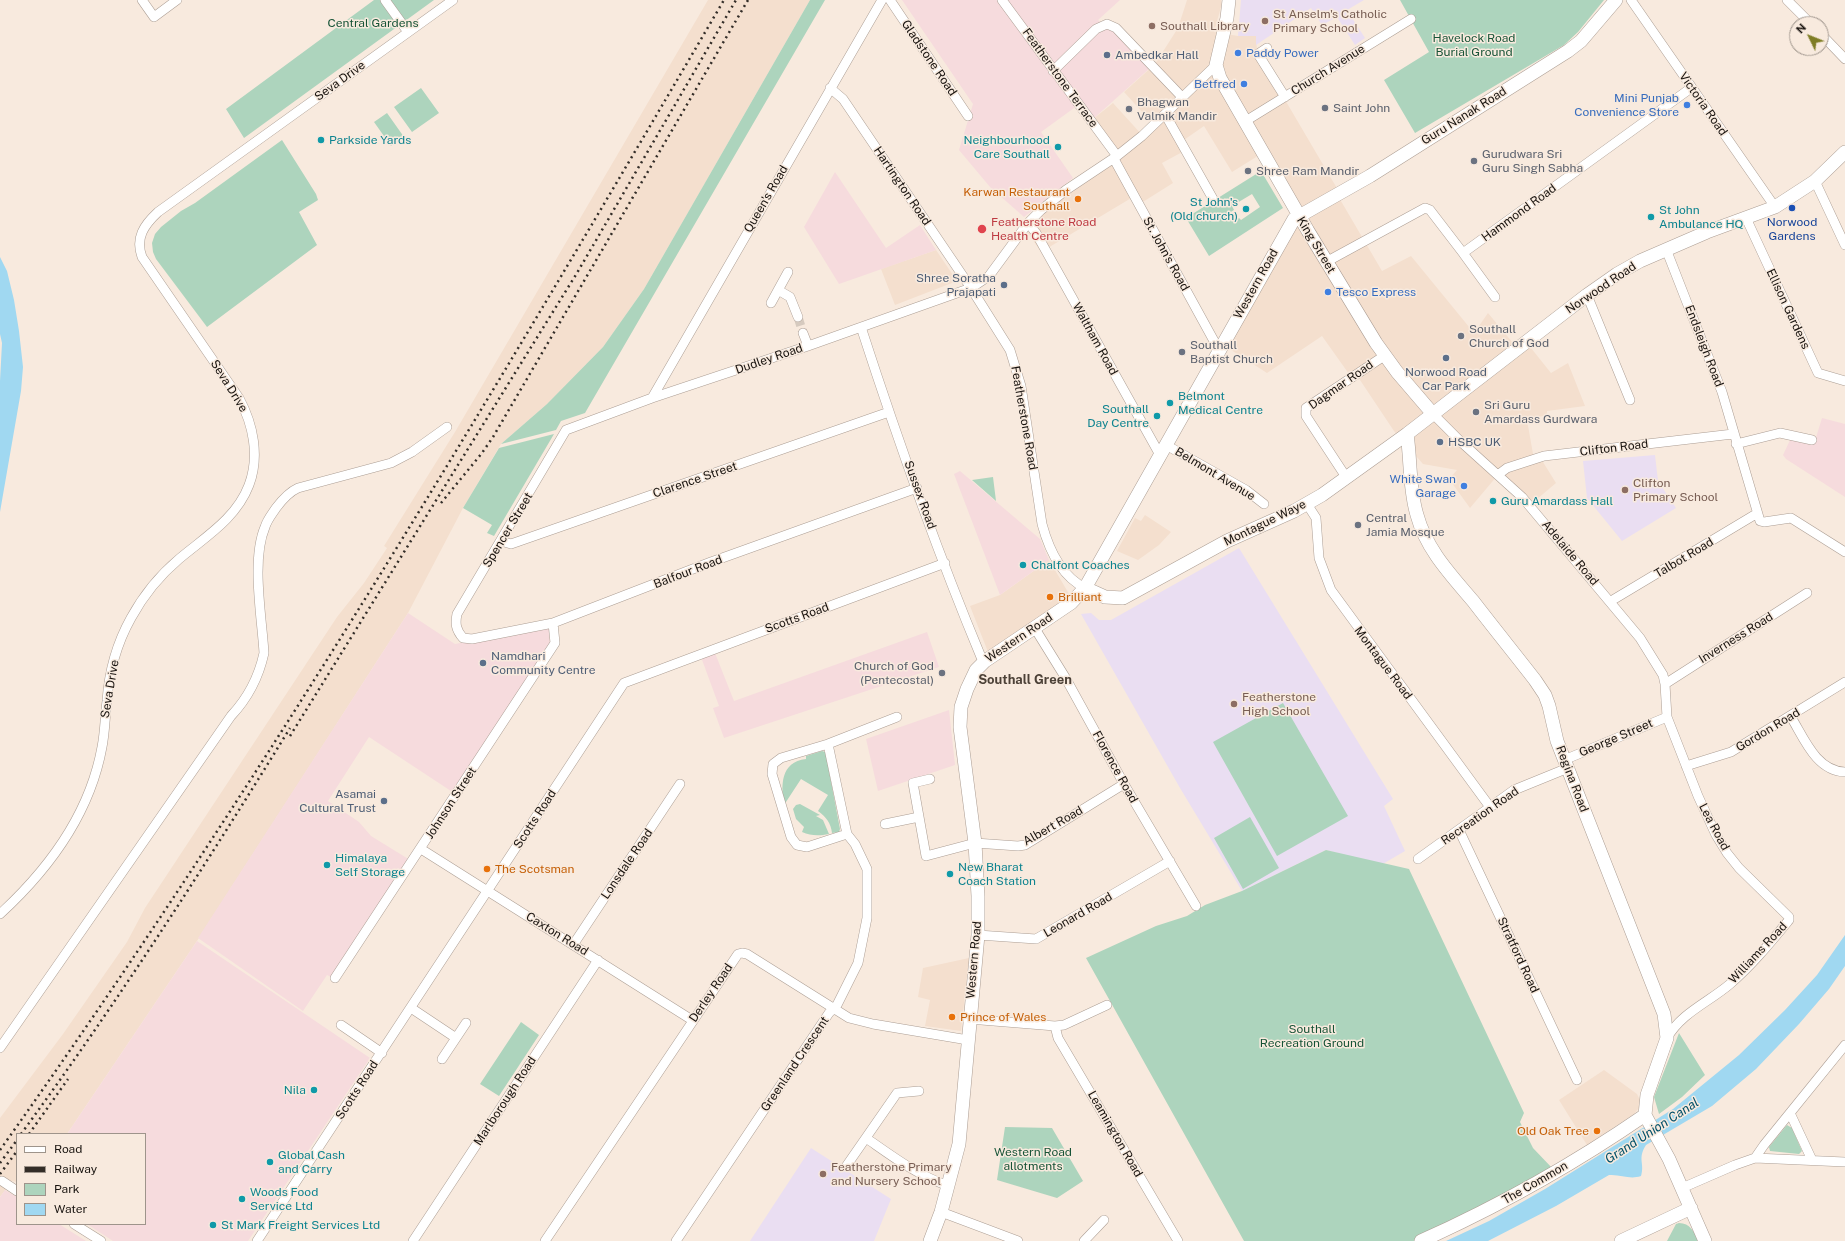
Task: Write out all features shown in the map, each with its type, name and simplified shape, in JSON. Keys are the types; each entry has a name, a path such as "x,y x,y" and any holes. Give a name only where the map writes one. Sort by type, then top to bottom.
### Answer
{"street":[{"path":"142,0 154,17 177,0"},
{"path":"385,0 408,32"},
{"name":"Seva Drive","path":"0,914 30,884 47,863 66,837 86,800 102,746 110,674 121,640 131,617 165,572 232,514 244,496 253,470 252,430 246,411 239,398 148,268 139,248 140,237 150,219 158,212 453,0"},
{"name":"Queen's Road","path":"652,398 815,113 882,0"},
{"name":"Gladstone Road","path":"890,0 968,116"},
{"name":"Featherstone Terrace","path":"1002,0 1048,61 1115,157"},
{"path":"971,288 989,276 1028,223 1041,210 1066,190 1115,157 1165,114 1216,65 1227,18 1228,0"},
{"name":"Guru Nanak Road","path":"1299,216 1370,176 1568,51 1581,41 1616,0"},
{"name":"Victoria Road","path":"1631,0 1775,207"},
{"path":"1787,0 1803,16"},
{"name":"Church Avenue","path":"1244,122 1411,19"},
{"path":"1054,71 1096,29 1106,24 1116,28 1182,97"},
{"path":"1829,42 1845,59"},
{"path":"1266,48 1258,54 1285,97"},
{"name":"King Street","path":"1216,65 1220,78 1244,122 1326,262 1384,356 1433,414"},
{"name":"Hartington Road","path":"830,88 843,99 971,288"},
{"name":"Hammond Road","path":"1463,253 1691,88"},
{"path":"1165,114 1213,199"},
{"name":"Norwood Road","path":"1433,414 1587,295 1617,274 1666,249 1775,207 1815,181 1845,152"},
{"name":"St. John's Road","path":"1115,157 1214,341 1221,348"},
{"path":"1815,181 1845,245"},
{"path":"1326,262 1425,208 1430,210 1495,297"},
{"name":"Western Road","path":"930,1241 949,1186 959,1144 969,1019 978,934 978,896 975,843 960,727 961,707 967,689 976,670 985,661 1071,602 1085,588 1290,223 1299,216"},
{"name":"Ellison Gardens","path":"1746,218 1818,373 1845,381"},
{"name":"Waltham Road","path":"1028,223 1036,233 1163,450"},
{"name":"Endsleigh Road","path":"1666,249 1722,392 1756,514 1760,521 1764,522 1792,518 1845,552"},
{"path":"771,303 788,272"},
{"name":"Dudley Road","path":"566,430 652,398 808,346 971,288"},
{"name":"Featherstone Road","path":"971,288 1004,340 1015,364 1021,386 1045,536 1063,571 1075,583 1085,588"},
{"path":"778,290 790,297 798,317"},
{"path":"1587,295 1630,400"},
{"name":"Sussex Road","path":"861,327 889,412 963,613 981,657 985,661"},
{"path":"803,333 808,346"},
{"name":"Dagmar Road","path":"1346,477 1306,416 1306,408 1384,356"},
{"name":"Clarence Street","path":"501,541 512,544 889,412"},
{"name":"Montague Waye","path":"1085,588 1105,597 1123,598 1227,542 1307,504 1390,447 1433,414"},
{"name":"Adelaide Road","path":"1433,414 1460,441 1499,474 1534,510 1611,601 1640,638 1663,675 1667,717"},
{"path":"0,1048 231,716 246,699 264,653 259,599 260,546 264,528 278,505 292,491 298,488 391,463 412,452 447,428"},
{"name":"Spencer Street","path":"458,632 455,623 457,614 566,430"},
{"path":"1736,444 1780,433 1812,440"},
{"name":"Regina Road","path":"1407,434 1413,499 1417,517 1428,541 1446,568 1541,687 1549,706 1554,732 1566,764 1661,1006 1666,1022 1667,1038 1647,1095 1646,1118"},
{"name":"Clifton Road","path":"1499,474 1507,468 1544,456 1733,434"},
{"path":"1390,447 1402,452 1408,458 1410,463"},
{"name":"Belmont Avenue","path":"1163,450 1246,490 1264,504"},
{"name":"Balfour Road","path":"458,632 463,638 472,639 553,624 711,562 917,488"},
{"name":"Montague Road","path":"1307,504 1316,518 1319,558 1331,590 1490,808"},
{"name":"Talbot Road","path":"1611,601 1756,514"},
{"name":"Scotts Road","path":"257,1241 488,891 614,696 624,683 945,563"},
{"name":"Inverness Road","path":"1665,684 1807,593"},
{"name":"Johnson Street","path":"335,978 555,643 553,624"},
{"name":"Florence Road","path":"1034,627 1065,677 1124,784 1196,906"},
{"name":"Gordon Road","path":"1686,766 1731,752 1791,717 1845,682"},
{"path":"828,744 847,834 807,847 797,845 792,837 772,774 773,764 781,758 828,744 897,717"},
{"name":"George Street","path":"1566,764 1667,717"},
{"name":"Lea Road","path":"1667,717 1708,818 1727,853 1750,880 1789,917"},
{"path":"1791,717 1819,761 1829,768 1845,772"},
{"name":"Recreation Road","path":"1418,859 1518,788 1566,764"},
{"path":"885,824 919,817 913,783 930,779"},
{"name":"Lonsdale Road","path":"574,944 680,784"},
{"name":"Albert Road","path":"919,817 926,856 975,843 1018,846 1025,845 1124,784"},
{"name":"Stratford Road","path":"1459,830 1577,1080"},
{"name":"Greenland Crescent","path":"676,1241 837,1005 858,963 867,918 867,869 855,844 847,834"},
{"name":"Caxton Road","path":"421,849 574,944 692,1020"},
{"name":"Leonard Road","path":"978,934 1036,939 1170,861"},
{"name":"Williams Road","path":"1667,1038 1674,1026 1684,1016 1729,985 1746,970 1789,920 1789,917"},
{"name":"Derley Road","path":"545,1241 692,1020 735,958 742,952 849,1018 873,1024 968,1040"},
{"name":"Marlborough Road","path":"413,1241 598,960"},
{"path":"969,1019 1055,1026 1064,1025 1107,1005"},
{"path":"1661,1006 1670,1016 1679,1018 1684,1016"},
{"path":"411,1008 456,1038"},
{"path":"442,1058 466,1023"},
{"path":"341,1026 382,1052"},
{"name":"Leamington Road","path":"1055,1026 1058,1038 1178,1241"},
{"path":"1756,1158 1790,1113 1845,1046"},
{"path":"847,1165 897,1093 919,1091"},
{"path":"1790,1113 1812,1160"},
{"path":"1646,1118 1659,1140 1705,1241"},
{"name":"The Common","path":"1421,1241 1493,1207 1543,1180 1646,1118"},
{"path":"866,1138 919,1174 933,1181 949,1186"},
{"path":"1682,1188 1735,1165 1756,1158 1845,1162"},
{"path":"2,1182 16,1190"},
{"path":"1621,1241 1691,1208"},
{"path":"941,1212 1018,1241"},
{"path":"1084,1241 1104,1220"},
{"path":"76,1225 101,1241"}],"shaded area":[{"path":"708,0 810,0 644,289 603,347 547,404 501,444 463,508 408,613 197,941 68,1133 16,1133 16,1182 12,1181 0,1197 0,1118 63,1034 127,942 145,908 337,617 364,583 387,548 384,546 455,432"},
{"path":"902,0 1120,0 1098,20 1113,31 1150,68 1093,119 1081,103 1041,132 1073,178 1024,217 990,187 959,150 973,104"},
{"path":"1187,0 1221,0 1221,7 1214,32 1238,36 1256,36 1258,65 1263,64 1281,93 1338,190 1338,196 1382,271 1411,256 1474,333 1488,313 1518,349 1527,343 1551,373 1568,363 1585,406 1547,411 1547,415 1527,420 1533,454 1538,454 1556,483 1530,505 1497,476 1470,508 1449,479 1457,470 1423,464 1394,431 1354,371 1349,374 1322,336 1267,373 1228,348 1298,215 1261,154 1232,172 1204,126 1181,142 1186,150 1162,163 1173,183 1138,205 1133,197 1041,252 1028,233 1046,209 1122,158 1093,119 1113,103 1143,136 1154,125 1124,92 1155,64 1178,28"},
{"name":"St Anselm's Catholic Primary School","path":"1241,0 1364,0 1347,10 1365,38 1355,45 1337,17 1322,25 1311,8 1256,45 1256,36 1238,36"},
{"path":"835,172 886,248 920,225 936,250 839,284 804,227"},
{"path":"936,250 957,281 895,305 881,269"},
{"path":"1822,418 1845,424 1845,497 1786,459 1783,455 1791,438 1814,444"},
{"name":"Clifton Primary School","path":"1655,455 1658,481 1676,508 1622,541 1587,498 1583,461"},
{"path":"960,471 1040,539 1049,560 1000,595 954,474"},
{"path":"1145,515 1171,532 1159,545 1138,560 1117,551 1135,518 1141,521"},
{"name":"Featherstone High School","path":"1239,548 1393,799 1384,806 1405,851 1381,865 1326,850 1242,891 1180,788 1081,614 1091,613 1099,620 1111,620"},
{"path":"1049,560 1075,604 990,657 970,606 1000,595"},
{"path":"408,613 455,644 549,627 550,645 454,793 369,737 328,801 359,822 371,836 410,860 333,978 327,975 303,1011 198,938"},
{"path":"927,632 939,667 724,738 713,708 719,706 701,657 715,653 734,701"},
{"path":"949,710 955,765 878,791 866,739"},
{"path":"197,941 370,1058 248,1241 113,1241 89,1225 146,1225 146,1133 68,1133"},
{"path":"969,958 961,1031 925,1026 930,1000 918,997 923,968"},
{"path":"1604,1070 1637,1094 1642,1104 1634,1114 1587,1145 1559,1100"},
{"name":"Featherstone Primary and Nursery School","path":"811,1148 891,1199 874,1241 750,1241"},
{"path":"5,1190 16,1196 16,1225 61,1225 86,1241 0,1241 0,1197"}],"green space":[{"name":"Central Gardens","path":"374,0 434,0 244,138 226,109"},
{"path":"810,0 825,0 585,413 561,421 556,430 501,444 547,404 603,347 644,289"},
{"name":"Havelock Road Burial Ground","path":"1400,0 1604,0 1578,32 1564,45 1415,133 1384,80 1429,52"},
{"path":"421,88 439,113 412,132 394,107"},
{"path":"387,113 404,137 391,146 374,122"},
{"path":"282,140 316,194 318,200 299,212 317,245 207,327 156,259 153,252 152,243 155,234 161,227 181,211 195,203"},
{"path":"1261,171 1283,208 1209,256 1186,218","holes":["1252,194 1260,207 1241,220 1239,218 1234,221 1229,213 1234,210 1232,206"]},
{"path":"554,434 494,536 487,533 492,525 463,508 499,448"},
{"path":"993,477 996,501 972,480"},
{"path":"1283,703 1348,816 1277,856 1213,742"},
{"path":"822,751 825,752 826,755 840,829 839,832 832,833 828,820 818,811 828,795 801,779 784,805 783,783 787,770 797,761 806,759 806,756"},
{"path":"800,804 820,815 816,816 823,820 829,834 815,835 802,832 804,827 796,819 793,809 796,805"},
{"path":"1250,817 1279,868 1243,889 1214,838"},
{"name":"Southall Recreation Ground","path":"1326,850 1409,869 1524,1113 1520,1122 1533,1148 1553,1169 1416,1241 1244,1241 1086,958 1156,926 1187,916 1205,905 1242,891"},
{"path":"521,1022 539,1035 499,1096 480,1084"},
{"path":"1679,1033 1705,1075 1682,1097 1659,1114 1654,1097"},
{"path":"1787,1125 1792,1128 1802,1151 1799,1154 1770,1151 1769,1147"},
{"name":"Western Road allotments","path":"1005,1127 1052,1128 1083,1181 1057,1198 997,1180"},
{"path":"1679,1223 1689,1226 1699,1241 1667,1241 1676,1224"}],"water":[{"path":"0,257 7,271 14,300 23,367 21,391 0,512 0,381 2,343 0,334"},
{"name":"Grand Union Canal","path":"1845,935 1845,966 1829,989 1799,1024 1756,1069 1712,1106 1646,1145 1642,1154 1641,1176 1629,1177 1609,1175 1556,1206 1488,1241 1446,1241 1489,1221 1545,1189 1673,1109 1739,1055 1785,1010 1817,975"}],"tunnel":[{"path":"798,317 803,333"}],"railway":[{"path":"0,1150 97,1011 192,870 375,583 551,293 724,0"},
{"path":"290,736 577,273 736,0"},
{"path":"441,503 482,453 493,437 748,0"},
{"path":"22,1133 92,1035 160,934 290,728"},
{"path":"30,1133 68,1079"},
{"path":"0,1163 16,1141"},
{"path":"0,1174 16,1152"}],"place":[{"name":"St Anselm's Catholic Primary School","path":"1265,21"},
{"name":"Southall Library","path":"1152,26"},
{"name":"Paddy Power","path":"1238,53"},
{"name":"Ambedkar Hall","path":"1107,55"},
{"name":"Betfred","path":"1244,84"},
{"name":"Mini Punjab Convenience Store","path":"1687,105"},
{"name":"Saint John","path":"1325,108"},
{"name":"Bhagwan Valmik Mandir","path":"1129,109"},
{"name":"Parkside Yards","path":"321,140"},
{"name":"Neighbourhood Care Southall","path":"1058,147"},
{"name":"Gurudwara Sri Guru Singh Sabha","path":"1474,161"},
{"name":"Shree Ram Mandir","path":"1248,171"},
{"name":"Karwan Restaurant Southall","path":"1078,199"},
{"name":"Norwood Gardens","path":"1792,208"},
{"name":"St John's (Old church)","path":"1246,209"},
{"name":"St John Ambulance HQ","path":"1651,217"},
{"name":"Featherstone Road Health Centre","path":"982,229"},
{"name":"Shree Soratha Prajapati","path":"1004,285"},
{"name":"Tesco Express","path":"1328,292"},
{"name":"Southall Church of God","path":"1461,336"},
{"name":"Southall Baptist Church","path":"1182,352"},
{"name":"Norwood Road Car Park","path":"1446,358"},
{"name":"Belmont Medical Centre","path":"1170,403"},
{"name":"Sri Guru Amardass Gurdwara","path":"1476,412"},
{"name":"Southall Day Centre","path":"1157,416"},
{"name":"HSBC UK","path":"1440,442"},
{"name":"White Swan Garage","path":"1464,486"},
{"name":"Clifton Primary School","path":"1625,490"},
{"name":"Guru Amardass Hall","path":"1493,501"},
{"name":"Central Jamia Mosque","path":"1358,525"},
{"name":"Chalfont Coaches","path":"1023,565"},
{"name":"Brilliant","path":"1050,597"},
{"name":"Namdhari Community Centre","path":"483,663"},
{"name":"Church of God (Pentecostal)","path":"942,673"},
{"name":"Featherstone High School","path":"1234,704"},
{"name":"Asamai Cultural Trust","path":"384,801"},
{"name":"Himalaya Self Storage","path":"327,865"},
{"name":"The Scotsman","path":"487,869"},
{"name":"New Bharat Coach Station","path":"950,874"},
{"name":"Prince of Wales","path":"952,1017"},
{"name":"Nila","path":"314,1090"},
{"name":"Old Oak Tree","path":"1597,1131"},
{"name":"Global Cash and Carry","path":"270,1162"},
{"name":"Featherstone Primary and Nursery School","path":"823,1174"},
{"name":"Woods Food Service Ltd","path":"242,1199"},
{"name":"St Mark Freight Services Ltd","path":"213,1225"}],"district":[{"name":"Southall Green","path":"1025,680"}]}
